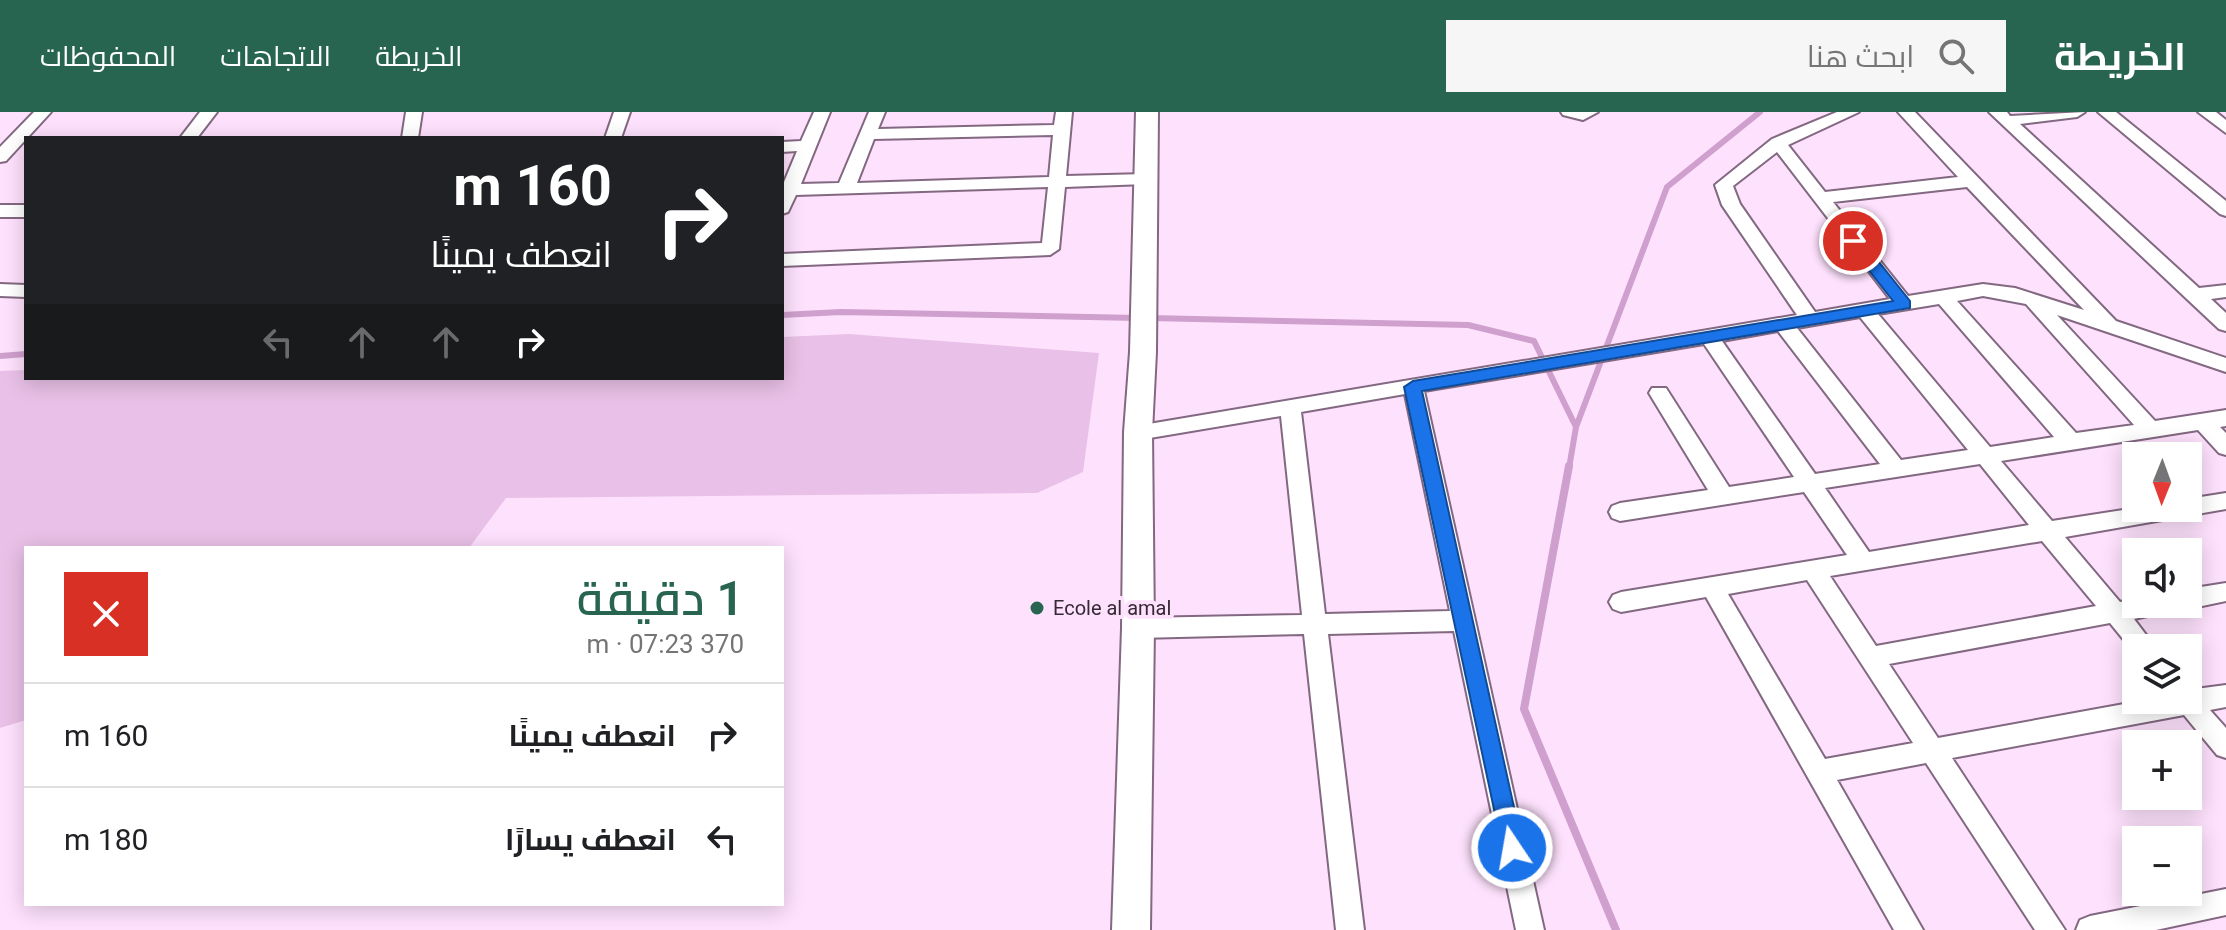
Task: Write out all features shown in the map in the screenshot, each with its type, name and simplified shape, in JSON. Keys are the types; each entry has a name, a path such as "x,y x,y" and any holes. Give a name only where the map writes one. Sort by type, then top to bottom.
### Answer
{"street":[{"path":"2,154 43,112"},
{"path":"190,136 209,112"},
{"path":"410,136 414,112"},
{"path":"614,136 622,112"},
{"path":"784,204 822,112"},
{"path":"846,188 877,112"},
{"path":"1131,930 1138,628 1138,432 1143,352 1147,112"},
{"path":"1569,112 1583,115 1590,112"},
{"path":"1811,320 1724,193 1724,185 1778,143 1851,112"},
{"path":"1906,112 2111,327"},
{"path":"2001,116 2077,112"},
{"path":"2106,112 2226,210"},
{"path":"2206,112 2226,128"},
{"path":"2001,116 2226,324"},
{"path":"784,260 1050,249 1063,121 868,134"},
{"path":"1778,143 1904,304"},
{"path":"784,147 808,146"},
{"path":"2,154 24,152"},
{"path":"790,190 1146,179"},
{"path":"1820,198 1971,181"},
{"path":"0,211 24,211"},
{"path":"0,290 24,291"},
{"path":"1138,432 1983,290 2002,290 2226,365"},
{"path":"2194,295 2226,291"},
{"path":"1944,298 2071,442"},
{"path":"2031,299 2151,430"},
{"path":"1865,311 2132,634"},
{"path":"1783,324 1896,469"},
{"path":"1709,336 1863,561"},
{"path":"1413,387 1530,930"},
{"path":"1659,393 1723,496"},
{"path":"1290,408 1350,930"},
{"path":"1620,512 2226,418"},
{"path":"2203,422 2226,447"},
{"path":"2202,505 2226,501"},
{"path":"1621,602 2122,519"},
{"path":"1813,570 2051,930"},
{"path":"1712,586 1909,930"},
{"path":"2202,596 2226,592"},
{"path":"1871,657 2122,612"},
{"path":"1138,628 1464,621"},
{"path":"2202,699 2226,696"},
{"path":"1818,772 2122,714"},
{"path":"2199,714 2226,747"},
{"path":"2090,930 2226,902"}],"shaded area":[{"path":"849,334 1099,353 1083,472 1037,493 506,498 470,546 24,546 24,721 0,728 0,371 24,370 24,380 784,380 784,337"}],"waterway":[{"path":"1576,427 1667,187 1760,112"},
{"path":"784,315 841,312 1137,318"},
{"path":"1150,318 1468,325 1534,341 1576,427"},
{"path":"0,356 24,354"},
{"path":"1569,468 1576,427"},
{"path":"1569,466 1524,709 1616,930"}],"place":[{"name":"Ecole al amal","path":"1037,608"}],"route":[{"path":"1512,848 1413,387 1904,304 1853,241"}]}
